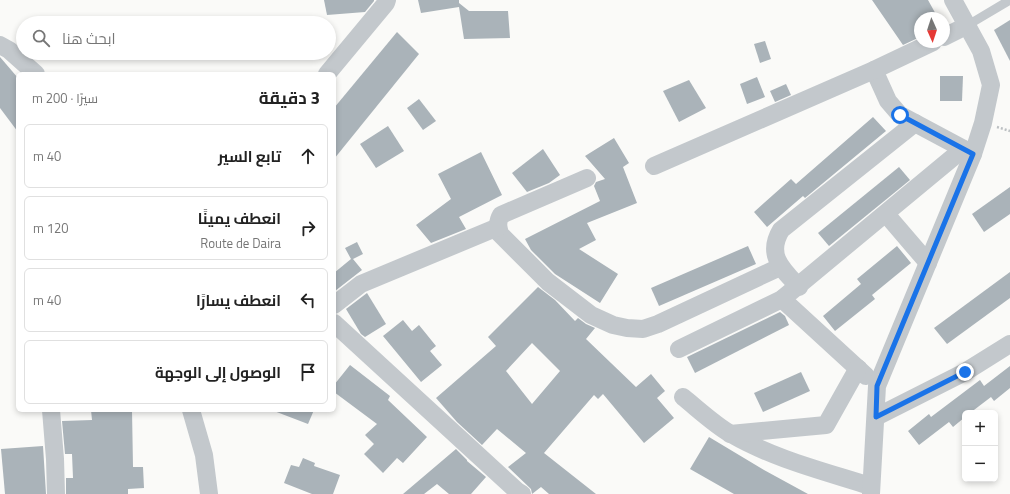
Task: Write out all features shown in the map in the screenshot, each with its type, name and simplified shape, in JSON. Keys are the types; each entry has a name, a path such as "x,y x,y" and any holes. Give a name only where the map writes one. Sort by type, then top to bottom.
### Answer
{"street":[{"path":"329,72 387,0"},
{"path":"683,397 730,434 787,460 871,490 877,386 928,263 968,152 983,123 991,85 981,51 953,0"},
{"path":"950,33 968,25"},
{"path":"0,45 16,56"},
{"path":"654,166 874,70 920,48"},
{"path":"20,60 34,72"},
{"path":"874,70 888,101 900,115 968,152"},
{"path":"799,286 780,267 776,256 776,238 781,230 916,123"},
{"path":"679,348 782,299 886,214 968,152"},
{"path":"587,178 501,215 498,220 498,227 500,234 548,282 591,315 613,325 643,329 658,324 780,267"},
{"path":"886,214 928,263"},
{"path":"336,303 361,284 498,227"},
{"path":"782,299 877,386"},
{"path":"336,325 516,491 522,494"},
{"path":"876,417 965,372 1010,344"},
{"path":"730,434 826,425 858,368"},
{"path":"51,412 56,494"},
{"path":"192,412 204,455 208,494"}],"lane":[{"path":"968,25 1010,0"}],"building":[{"path":"324,0 374,1 365,12 327,15"},
{"path":"418,0 459,0 459,3 469,11 508,11 510,38 464,39 459,7 421,13"},
{"path":"872,0 928,0 935,12 914,12 914,40 903,45"},
{"path":"1010,20 1010,61 994,30"},
{"path":"397,32 419,54 336,157 336,106"},
{"path":"765,41 771,59 760,63 754,44"},
{"path":"0,57 16,76 16,129 0,108"},
{"path":"940,76 963,76 962,101 940,101"},
{"path":"757,77 765,97 747,104 740,84"},
{"path":"689,80 706,108 679,122 663,91"},
{"path":"786,84 791,95 775,102 770,91"},
{"path":"419,99 436,121 423,130 407,108"},
{"path":"873,117 886,131 805,198 803,196 767,227 754,212 791,179 796,184"},
{"path":"388,126 404,151 376,168 360,144"},
{"path":"614,138 629,163 623,167 637,203 587,223 596,240 579,249 618,274 600,303 555,274 531,250 525,239 600,201 594,186 596,182 605,179 585,156"},
{"path":"543,149 560,175 549,183 527,192 512,173"},
{"path":"481,152 502,195 459,217 466,229 431,243 416,225 451,199 438,174"},
{"path":"899,167 910,180 829,246 818,233"},
{"path":"1010,187 1010,214 984,232 972,214"},
{"path":"357,242 363,254 353,259 362,270 336,290 336,271 351,259 345,248"},
{"path":"748,246 756,264 659,306 651,288"},
{"path":"897,246 911,263 872,295 875,299 835,331 823,316 861,284 857,279"},
{"path":"1010,272 1010,298 947,344 934,328"},
{"path":"538,287 555,300 575,321 578,318 595,328 586,339 636,387 651,374 665,391 657,398 674,418 644,443 603,394 598,399 594,395 544,453 596,494 549,494 541,487 532,494 531,489 508,467 526,453 497,429 482,445 457,422 436,398 496,346 488,337","holes":["532,343 560,371 532,404 506,371"]},
{"path":"367,293 386,324 365,337 361,334 346,309"},
{"path":"780,312 785,316 789,325 695,373 687,357"},
{"path":"403,320 412,331 419,325 436,346 430,351 442,365 421,382 383,336"},
{"path":"350,365 390,396 388,400 427,437 403,463 397,458 383,473 364,454 374,444 365,435 377,424 336,393 336,382"},
{"path":"1010,366 1010,388 994,401 991,397 974,410 962,410 962,420 953,427 949,422 919,445 908,431 929,414 931,417 980,380 984,386"},
{"path":"801,372 810,391 763,412 754,393"},
{"path":"91,412 132,412 133,467 143,467 144,488 128,489 128,494 66,494 66,478 73,478 72,454 65,454 62,421 92,420"},
{"path":"277,412 313,412 308,424"},
{"path":"709,437 808,494 734,494 690,469"},
{"path":"43,446 46,494 5,494 1,449"},
{"path":"456,449 467,461 486,477 471,494 449,494 437,484 424,494 403,494"},
{"path":"303,458 315,463 314,466 340,475 333,494 312,494 284,483 291,465 299,467"}],"route":[{"path":"900,115 973,154 877,386 876,417 965,372"}]}
